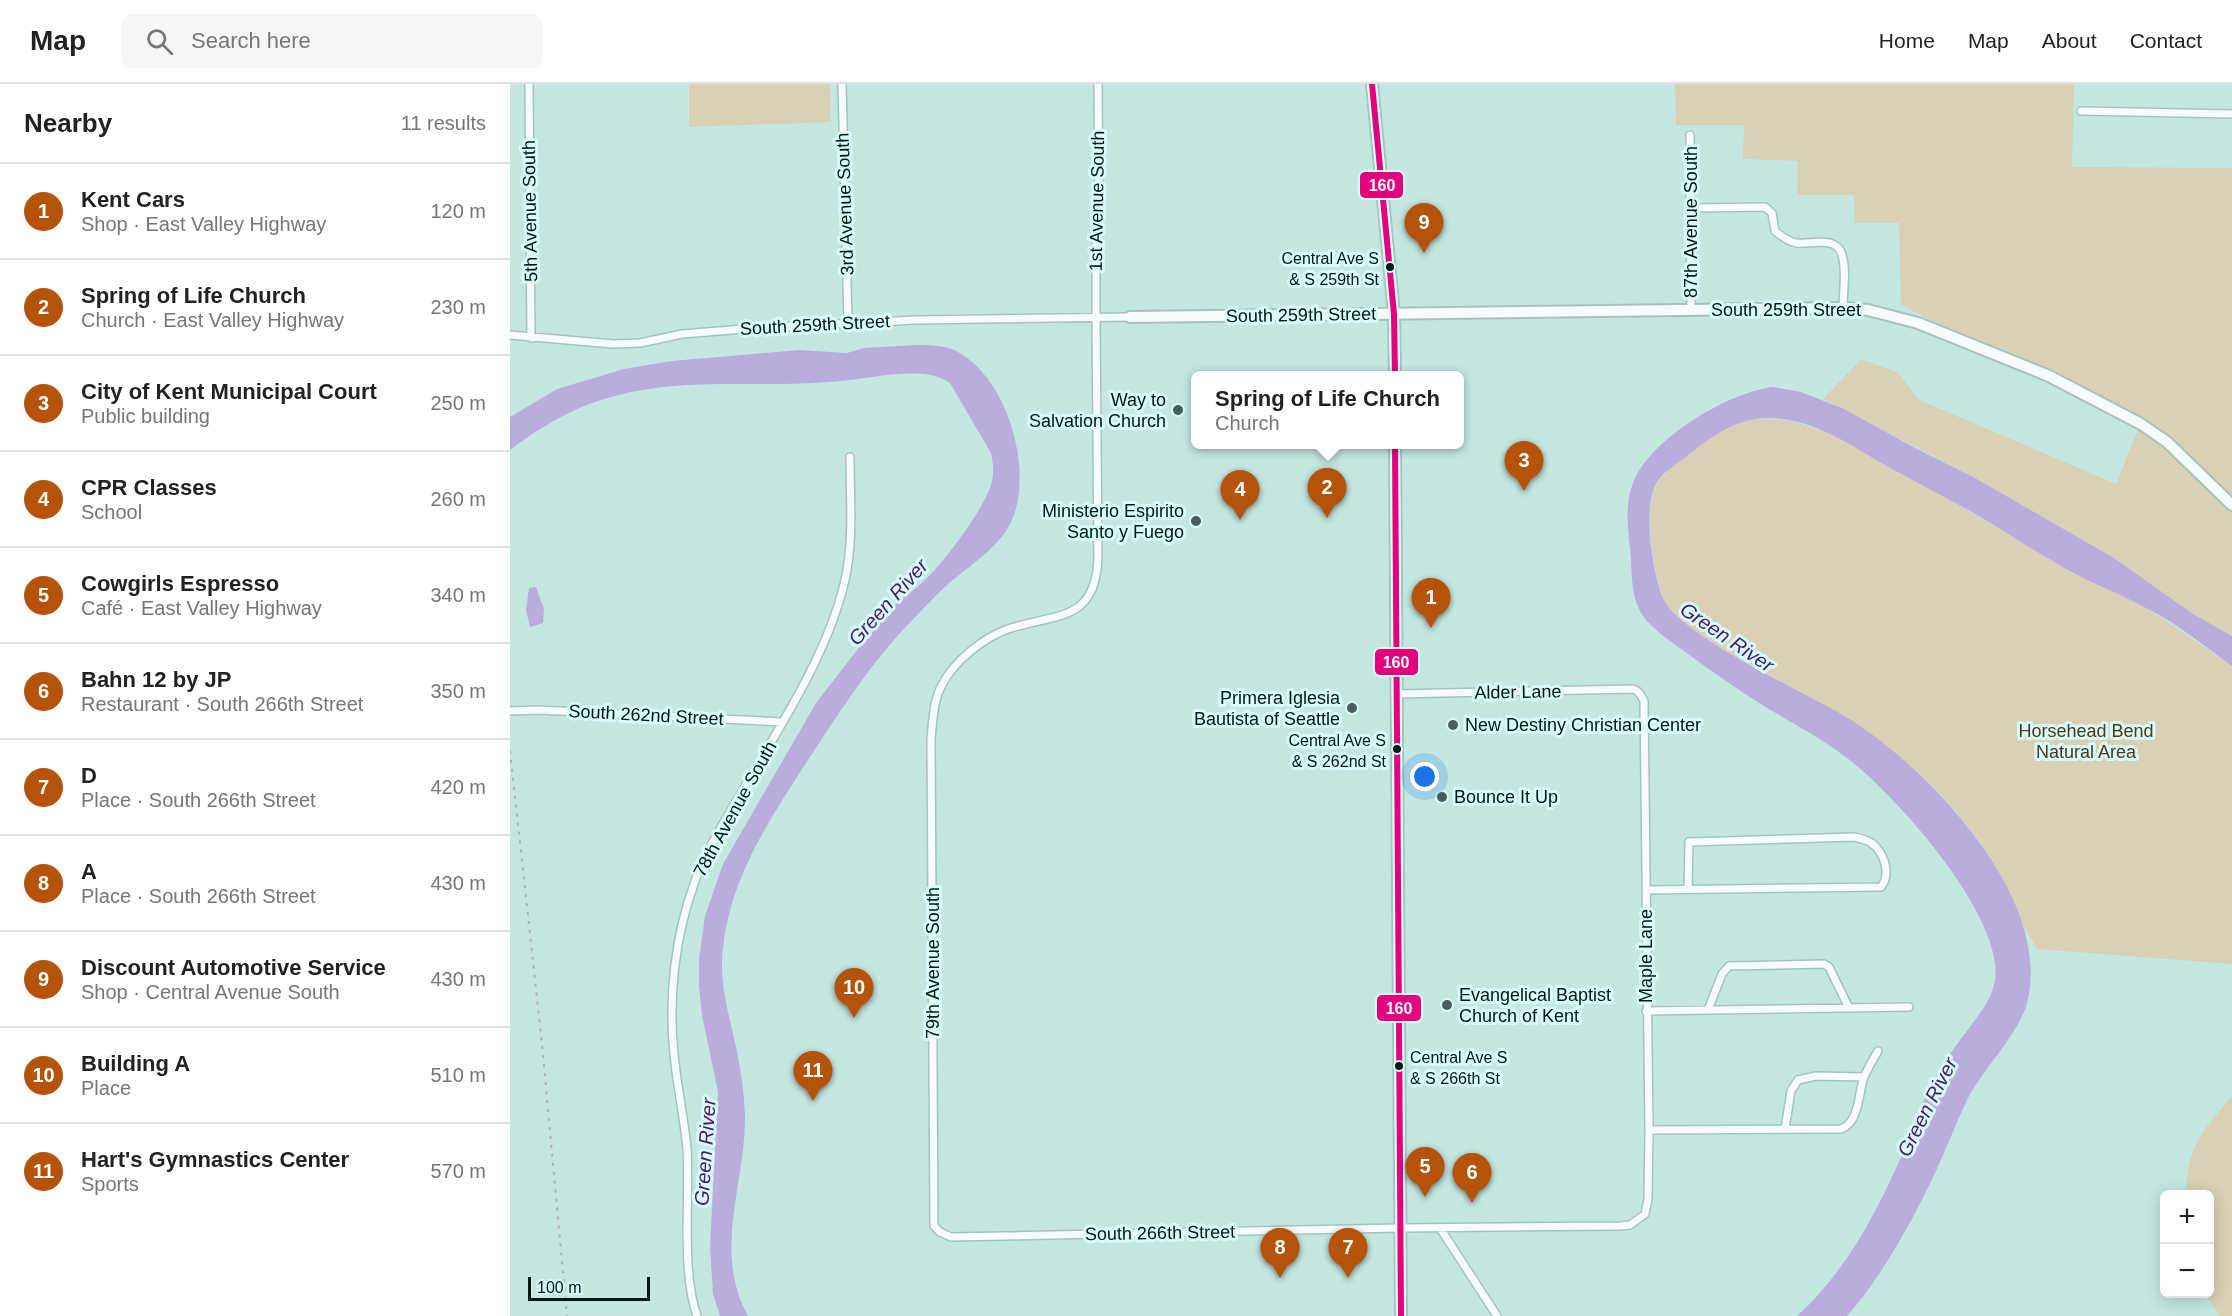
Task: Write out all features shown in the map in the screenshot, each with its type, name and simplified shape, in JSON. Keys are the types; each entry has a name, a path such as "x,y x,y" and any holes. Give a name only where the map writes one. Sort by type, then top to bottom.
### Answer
{"main road":[{"path":"1372,84 1394,314 1395,371"},
{"name":"South 259th Street","path":"1130,317 1843,308 1893,316 1918,323 2049,376 2141,424 2167,442 2232,505"},
{"path":"1395,449 1401,1316"}],"street":[{"name":"5th Avenue South","path":"529,84 531,338"},
{"name":"3rd Avenue South","path":"842,84 848,323"},
{"name":"1st Avenue South","path":"1098,84 1099,215 1096,244 1098,574"},
{"path":"2081,111 2232,114"},
{"name":"87th Avenue South","path":"1690,135 1691,310"},
{"path":"1690,207 1765,207 1772,213 1775,231 1789,241 1837,245 1842,255 1843,308"},
{"name":"South 259th Street","path":"510,335 613,344 640,343 682,334 848,323 1130,317"},
{"name":"78th Avenue South","path":"697,1316 689,1264 687,1148 674,1052 672,1008 675,964 693,884 705,857 782,722 828,633 842,589 849,550 850,458"},
{"name":"79th Avenue South","path":"934,1226 931,739 936,700 947,676 967,656 998,633 1052,619 1074,610 1088,597 1098,574"},
{"name":"Alder Lane","path":"1395,694 1633,689 1639,692"},
{"name":"Maple Lane","path":"1639,692 1644,701 1649,1130 1648,1200 1645,1214 1640,1220"},
{"name":"South 262nd Street","path":"510,711 539,710 782,722"},
{"path":"1646,890 1881,887 1886,881 1887,870 1877,848 1866,840 1854,837 1689,842 1688,889"},
{"path":"1708,1010 1722,974 1729,966 1824,964 1829,967 1849,1008"},
{"path":"1646,1011 1909,1007"},
{"path":"1649,1130 1841,1129 1847,1127 1854,1114 1864,1077 1878,1050"},
{"path":"1785,1129 1791,1091 1798,1080 1816,1076 1864,1077"},
{"name":"South 266th Street","path":"934,1226 951,1237 1620,1226 1630,1225 1640,1220"},
{"path":"1440,1228 1497,1316"}],"green space":[{"path":"689,84 830,84 831,122 689,127"},
{"path":"1675,84 2074,84 2072,167 2232,168 2232,636 2193,614 2114,558 1975,478 1823,399 1861,359 1898,373 1919,400 2116,484 2140,425 1901,305 1899,223 1855,223 1854,195 1797,195 1798,161 1743,159 1744,125 1676,125"},
{"name":"Horsehead Bend Natural Area","path":"1767,418 1793,421 1836,436 1968,510 2071,572 2149,609 2232,666 2232,964 2037,949 1985,849 1945,799 1922,777 1867,732 1714,644 1689,627 1670,610 1659,586 1652,550 1650,513 1655,487 1678,462 1724,429 1741,422"},
{"path":"2232,1096 2232,1316 2220,1316 2208,1298 2214,1298 2214,1190 2186,1190 2189,1165 2195,1147 2207,1127"}],"water":[{"path":"940,346 954,350 973,362 989,380 1011,425 1020,475 1018,499 1012,520 1001,538 930,602 900,633 864,678 779,805 751,855 740,881 725,935 722,975 745,1106 744,1141 731,1242 732,1266 738,1291 748,1316 720,1316 713,1294 710,1247 718,1092 702,1015 699,987 699,959 705,916 723,864 816,703 885,614 932,573 973,519 992,481 991,453 950,383 938,377 913,373 803,384 695,385 641,390 586,405 547,425 510,450 510,417 557,389 624,369 672,361 799,350 847,353 864,348"},
{"name":"Green River","path":"1773,387 1801,392 1842,408 1975,478 2114,558 2193,614 2232,636 2232,666 2157,614 2068,570 1972,512 1836,437 1804,424 1770,418 1733,426 1700,446 1666,472 1657,482 1651,497 1651,541 1662,596 1672,611 1691,628 1746,663 1848,718 1880,740 1914,769 1947,802 1978,840 2003,880 2022,921 2030,963 2027,1003 2023,1014 1968,1098 1935,1173 1901,1238 1875,1280 1847,1316 1797,1316 1832,1278 1873,1215 1933,1081 1990,996 1994,985 1994,958 1984,927 1966,894 1943,859 1889,796 1843,755 1738,689 1663,635 1653,627 1639,609 1632,577 1628,513 1632,486 1640,469 1671,436 1712,409 1734,398"},
{"path":"536,587 544,609 543,623 530,627 526,610 529,588"}],"railway":[{"path":"510,751 542,1044 567,1316"}],"transit line":[{"name":"160","path":"1372,84 1394,314 1395,371"},
{"name":"160","path":"1395,449 1401,1316"}],"place":[{"name":"Discount Automotive Service","path":"1424,253"},
{"name":"Central Ave S & S 259th St","path":"1390,267"},
{"name":"Way to Salvation Church","path":"1178,410"},
{"name":"City of Kent Municipal Court","path":"1524,491"},
{"name":"Spring of Life Church","path":"1327,518"},
{"name":"CPR Classes","path":"1240,520"},
{"name":"Ministerio Espirito Santo y Fuego","path":"1196,521"},
{"name":"Kent Cars","path":"1431,628"},
{"name":"Primera Iglesia Bautista of Seattle","path":"1352,708"},
{"name":"New Destiny Christian Center","path":"1453,725"},
{"name":"Central Ave S & S 262nd St","path":"1397,749"},
{"name":"Bounce It Up","path":"1442,797"},
{"name":"Evangelical Baptist Church of Kent","path":"1447,1005"},
{"name":"Building A","path":"854,1018"},
{"name":"Central Ave S & S 266th St","path":"1399,1066"},
{"name":"Hart's Gymnastics Center","path":"813,1101"},
{"name":"Cowgirls Espresso","path":"1425,1197"},
{"name":"Bahn 12 by JP","path":"1472,1203"},
{"name":"A","path":"1280,1278"},
{"name":"D","path":"1348,1278"}]}
